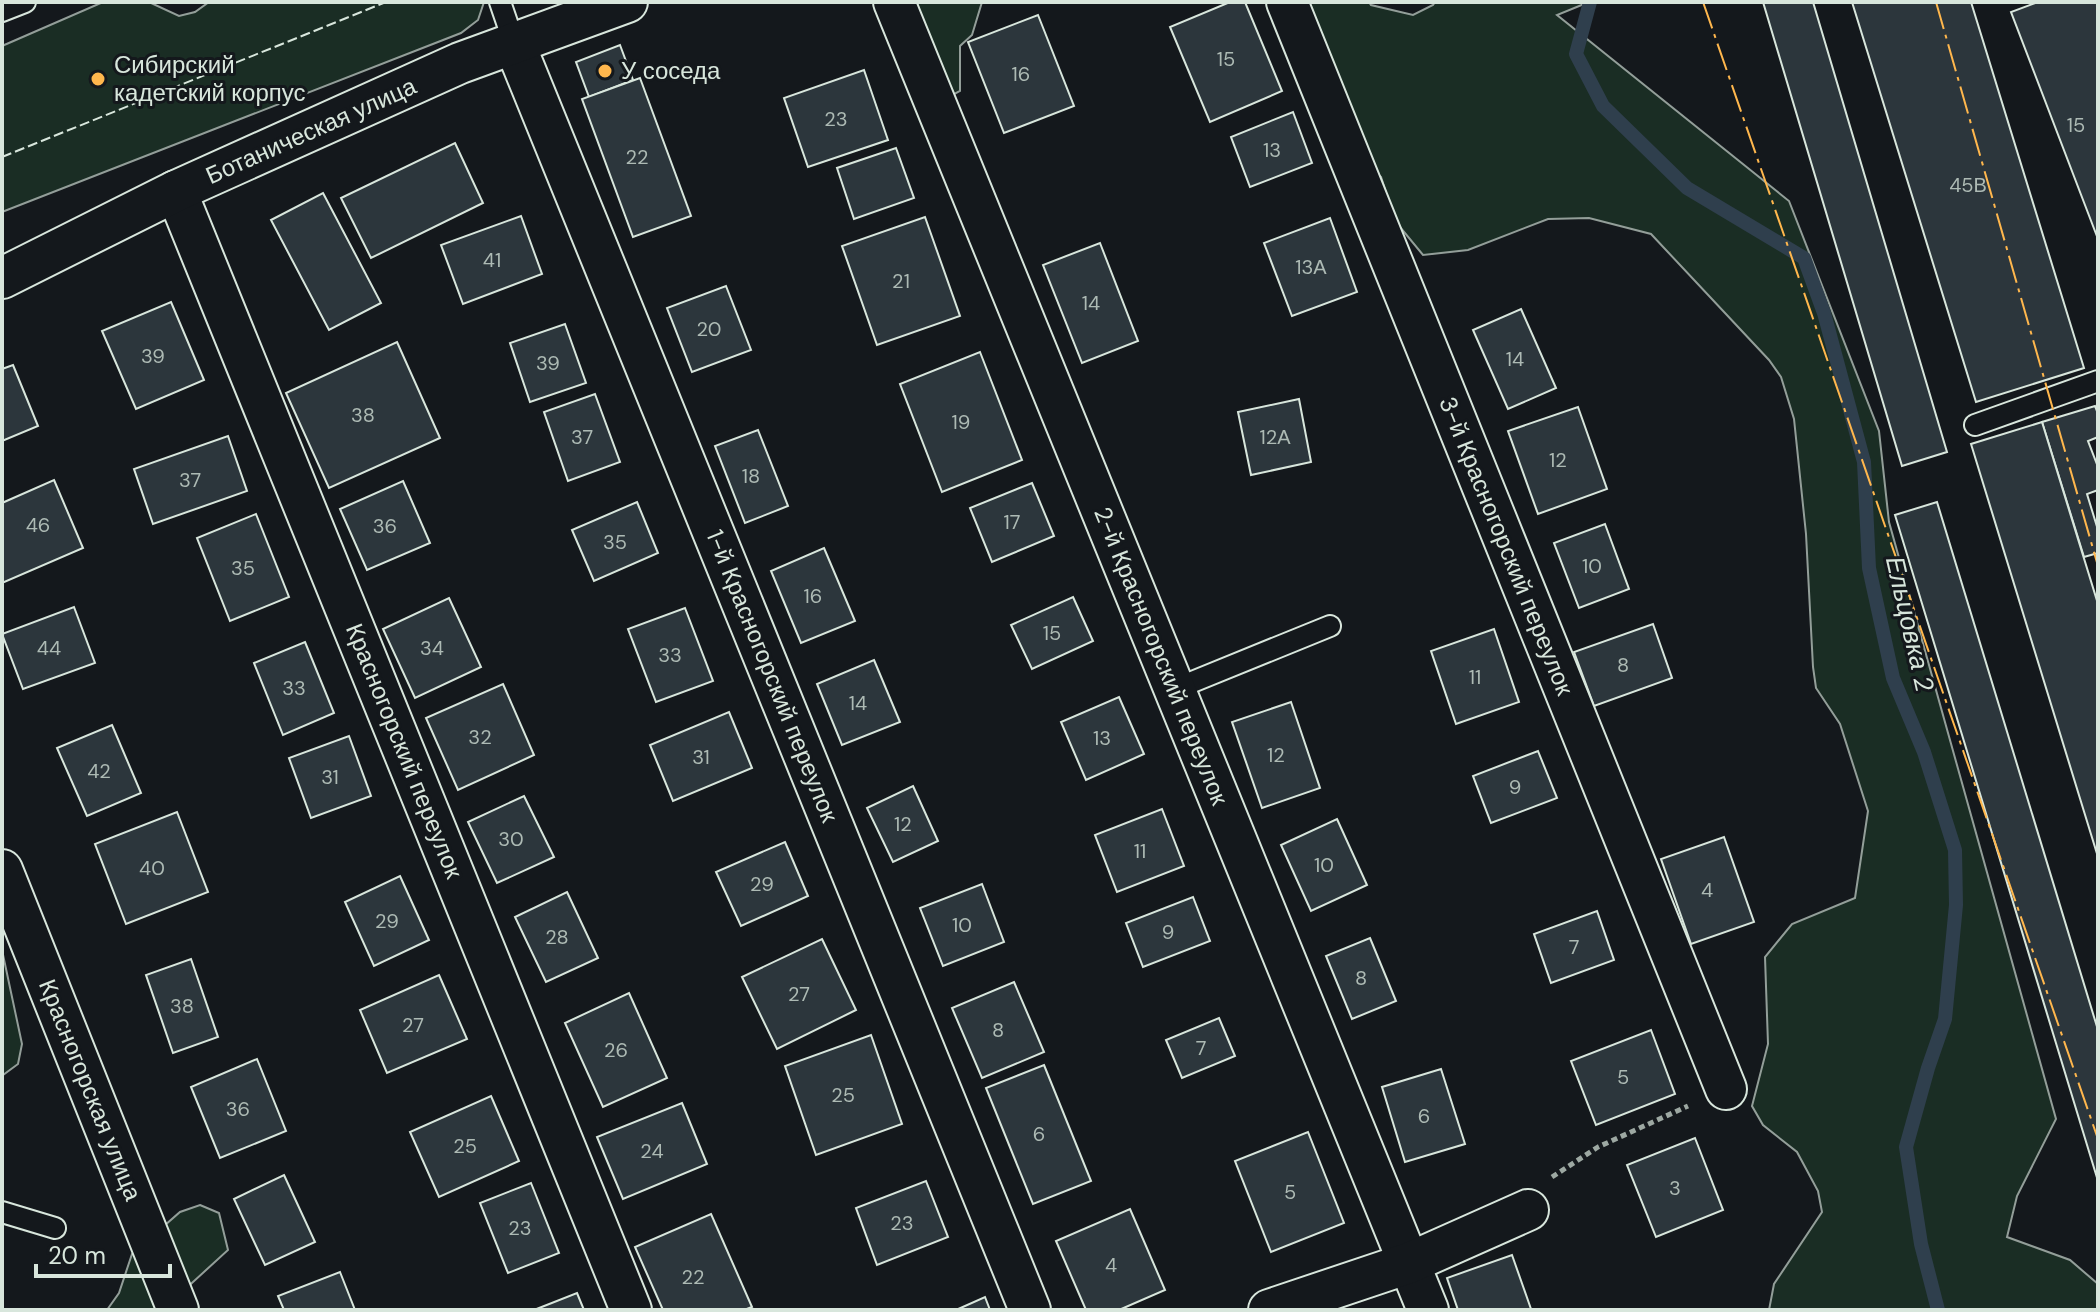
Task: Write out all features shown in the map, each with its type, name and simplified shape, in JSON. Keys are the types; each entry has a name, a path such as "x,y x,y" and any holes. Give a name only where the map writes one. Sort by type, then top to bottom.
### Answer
{"street":[{"name":"Ботаническая улица","path":"2,278 176,191 460,63 627,2"},
{"name":"2-й Красногорский переулок","path":"894,2 1428,1310"},
{"name":"3-й Красногорский переулок","path":"1287,2 1726,1089"},
{"name":"1-й Красногорский переулок","path":"514,43 1030,1310"},
{"name":"Красногорский переулок","path":"176,191 631,1310"},
{"name":"Красногорская улица","path":"2,870 178,1310"},
{"path":"1269,1310 1409,1263 1528,1210"}],"lane":[{"path":"2,11 25,2"},
{"path":"500,2 514,43"},
{"path":"1975,425 2098,381"},
{"path":"1175,689 1330,626"},
{"path":"2,1212 55,1228"}],"path":[{"path":"1528,1210 1545,1181 1598,1147 1726,1089"}],"green space":[{"path":"103,2 149,2 179,16 195,12 209,2 484,2 478,20 461,33 2,212 2,46"},
{"path":"917,2 982,2 972,35 960,46 960,91 945,99 926,57"},
{"path":"1287,2 1369,2 1413,15 1435,2 1589,2 1557,15 1789,201 1879,431 1889,522 2056,1119 2017,1196 2007,1237 2070,1260 2098,1284 2098,1310 1769,1310 1774,1284 1822,1212 1818,1191 1797,1152 1763,1125 1752,1106 1768,1044 1765,957 1792,924 1855,898 1868,811 1840,724 1816,688 1806,534 1794,419 1781,377 1769,360 1651,234 1589,218 1548,219 1468,250 1423,255 1395,221 1381,177 1349,155"},
{"path":"2,950 22,1044 18,1064 3,1075"},
{"path":"200,1205 219,1213 228,1250 170,1303 168,1310 107,1310 119,1293 132,1254 180,1212"}],"building":[{"path":"1230,2 1245,2 1282,91 1210,122 1170,27"},
{"path":"1763,2 1813,2 1947,452 1902,466"},
{"path":"1852,2 1971,2 2084,368 1976,402"},
{"path":"2038,2 2098,2 2098,239 2011,12"},
{"path":"1038,15 1074,106 1004,133 968,42"},
{"name":"У соседа","path":"620,45 633,80 589,97 576,62"},
{"path":"864,70 888,140 808,167 784,98"},
{"path":"640,78 691,216 633,237 582,99"},
{"path":"1293,112 1312,163 1250,187 1231,137"},
{"path":"455,143 483,203 371,258 341,198"},
{"path":"896,148 914,198 854,219 837,168"},
{"path":"323,193 381,303 329,330 271,220"},
{"path":"521,216 542,274 463,304 441,245"},
{"path":"925,217 960,316 877,345 842,246"},
{"path":"1330,218 1357,292 1292,316 1264,243"},
{"path":"1100,243 1138,341 1082,363 1043,265"},
{"path":"726,286 751,350 692,372 667,308"},
{"path":"171,302 204,380 136,409 102,331"},
{"path":"1521,309 1556,388 1508,409 1473,330"},
{"path":"565,324 586,383 530,402 510,343"},
{"path":"397,342 440,438 329,488 286,393"},
{"path":"980,352 1022,460 942,492 900,384"},
{"path":"13,365 38,426 2,441 2,369"},
{"path":"595,394 620,462 568,481 544,412"},
{"path":"1299,399 1311,462 1251,475 1238,412"},
{"path":"2095,406 2098,437 2088,441 2098,467 2098,490 2087,494 2098,530 2098,553 2084,557 2042,422"},
{"path":"1578,407 1607,489 1538,514 1508,431"},
{"path":"2042,422 2098,604 2098,857 1971,444"},
{"path":"758,430 788,506 745,523 715,446"},
{"path":"228,436 247,491 153,524 134,469"},
{"path":"54,480 83,548 2,583 2,503"},
{"path":"403,481 430,543 367,570 340,509"},
{"path":"1032,483 1054,536 992,562 970,508"},
{"path":"637,502 658,553 594,581 572,530"},
{"path":"1937,502 2098,1030 2098,1181 1895,515"},
{"path":"256,514 289,597 230,621 197,538"},
{"path":"1605,524 1629,589 1579,608 1554,543"},
{"path":"824,548 855,621 801,643 771,571"},
{"path":"1073,597 1093,641 1032,669 1011,625"},
{"path":"449,598 481,667 415,698 383,629"},
{"path":"74,607 95,663 23,689 2,634"},
{"path":"685,608 713,681 656,702 628,629"},
{"path":"1653,624 1672,678 1594,706 1574,652"},
{"path":"1494,629 1519,702 1456,724 1431,651"},
{"path":"305,642 334,713 283,735 254,663"},
{"path":"874,660 900,722 842,745 817,684"},
{"path":"503,684 534,755 458,790 426,718"},
{"path":"1119,697 1144,754 1086,780 1061,722"},
{"path":"1291,702 1320,788 1262,808 1232,722"},
{"path":"729,712 752,768 673,801 650,745"},
{"path":"112,725 141,793 87,816 57,748"},
{"path":"349,736 371,796 311,818 289,758"},
{"path":"1538,751 1557,798 1491,823 1473,776"},
{"path":"913,786 938,841 893,862 867,808"},
{"path":"524,796 554,857 497,883 468,822"},
{"path":"1162,809 1184,866 1117,892 1095,835"},
{"path":"177,812 208,892 126,924 95,844"},
{"path":"1337,819 1367,885 1311,911 1281,845"},
{"path":"1724,837 1754,922 1691,944 1661,859"},
{"path":"785,842 808,896 741,926 716,872"},
{"path":"400,876 429,940 374,966 345,902"},
{"path":"982,884 1004,942 943,966 920,908"},
{"path":"567,892 598,958 546,982 515,917"},
{"path":"1193,897 1210,941 1143,967 1126,923"},
{"path":"1597,911 1614,960 1551,983 1534,934"},
{"path":"1370,938 1396,1001 1352,1019 1326,956"},
{"path":"822,939 856,1010 777,1049 742,977"},
{"path":"191,959 218,1037 173,1053 146,975"},
{"path":"439,975 467,1039 387,1073 360,1010"},
{"path":"1014,982 1044,1052 982,1078 952,1008"},
{"path":"629,993 667,1078 603,1107 565,1023"},
{"path":"1219,1018 1235,1056 1182,1078 1166,1040"},
{"path":"1651,1030 1675,1094 1596,1125 1571,1061"},
{"path":"871,1035 902,1124 816,1155 785,1066"},
{"path":"257,1059 286,1131 220,1158 191,1087"},
{"path":"1044,1065 1091,1181 1033,1204 986,1088"},
{"path":"1441,1069 1465,1144 1405,1162 1382,1087"},
{"path":"491,1096 519,1161 439,1197 410,1132"},
{"path":"682,1103 707,1164 623,1199 597,1137"},
{"path":"1308,1132 1344,1223 1271,1252 1235,1161"},
{"path":"1695,1138 1723,1210 1656,1237 1627,1165"},
{"path":"284,1175 315,1242 265,1265 234,1199"},
{"path":"926,1181 948,1237 877,1265 856,1208"},
{"path":"531,1183 559,1253 508,1273 480,1203"},
{"path":"1130,1209 1165,1290 1119,1310 1086,1310 1056,1241"},
{"path":"711,1214 752,1307 744,1310 663,1310 635,1247"},
{"path":"1512,1255 1531,1309 1458,1310 1447,1278"},
{"path":"340,1272 355,1310 284,1310 278,1296"},
{"path":"577,1293 584,1310 534,1310"},
{"path":"985,1297 990,1310 956,1310"}],"waterway":[{"name":"Ельцовка 2","path":"1590,2 1576,54 1603,106 1687,188 1804,258 1824,313 1864,462 1869,568 1893,678 1924,752 1955,850 1956,905 1945,1019 1906,1147 1921,1244 1938,1310"}],"fence":[{"path":"2,157 386,2"}],"power":[{"path":"1703,2 2098,1139"},
{"path":"1936,2 2098,566"}],"place":[{"name":"У соседа","path":"605,71"},
{"name":"Сибирский кадетский корпус","path":"98,79"}]}
